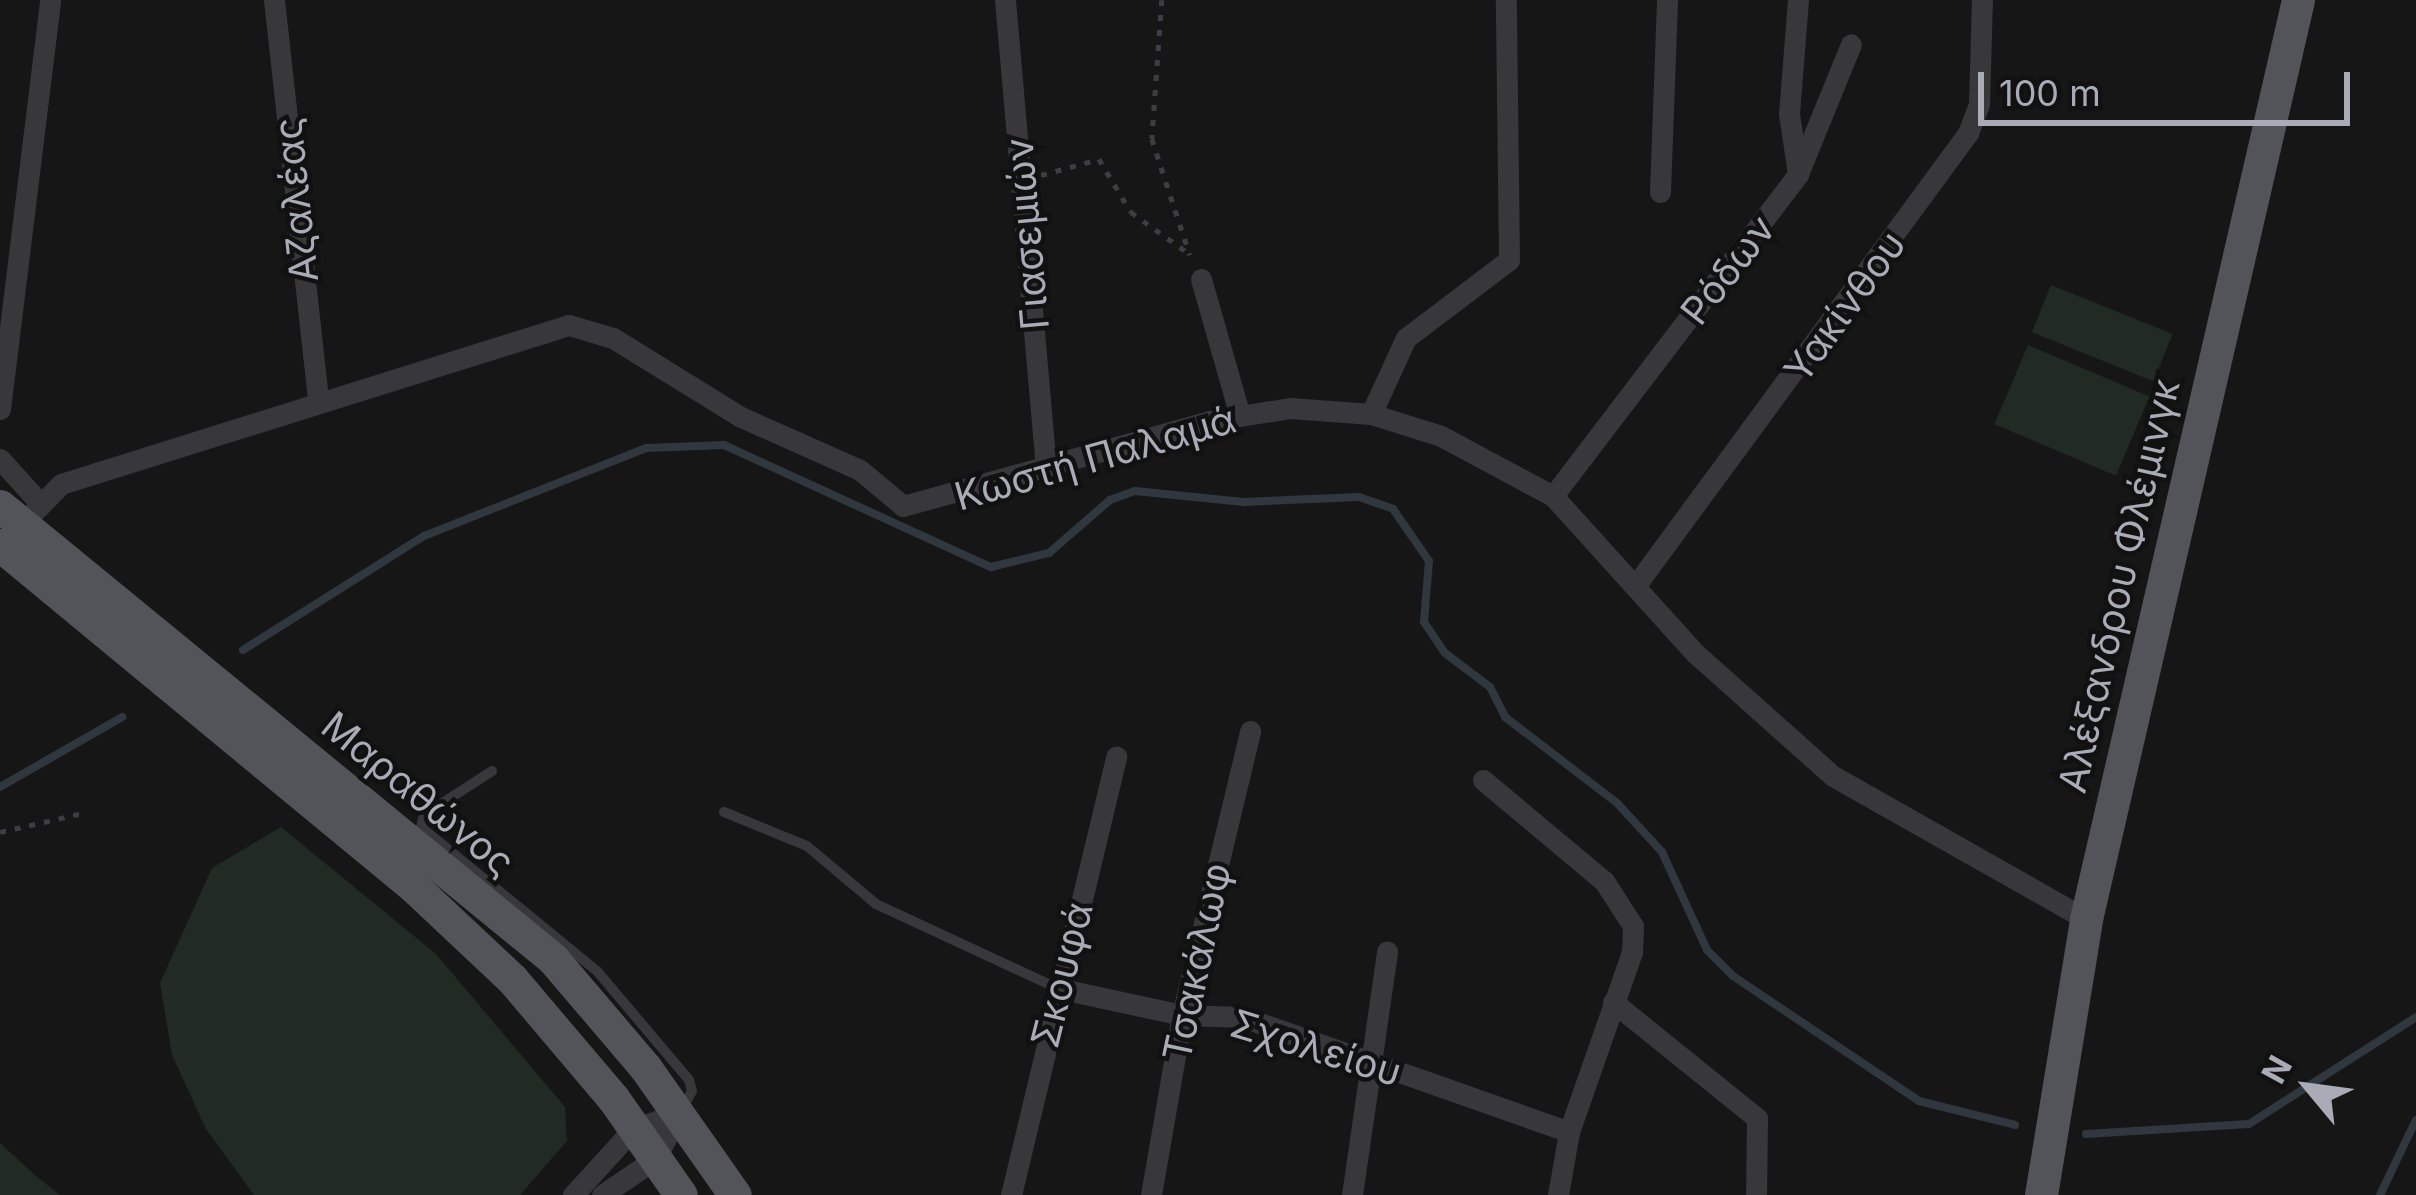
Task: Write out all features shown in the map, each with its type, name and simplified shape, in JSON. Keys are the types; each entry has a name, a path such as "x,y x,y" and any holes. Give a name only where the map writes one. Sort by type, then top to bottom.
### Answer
{"main road":[{"name":"Αλέξανδρου Φλέμινγκ","path":"2041,1195 2086,919 2298,0"},
{"name":"Μαραθώνος","path":"15,519 553,959 679,1114 735,1195"},
{"name":"Μαραθώνος","path":"15,519 534,1001 680,1195"}],"street":[{"path":"0,409 50,0"},
{"name":"Αζαλέας","path":"274,0 318,400"},
{"name":"Γιασεμιών","path":"1005,0 1046,469"},
{"path":"1371,414 1406,338 1510,256 1506,0"},
{"path":"1660,192 1666,0"},
{"name":"Υακίνθου","path":"1636,585 1968,133 1979,105 1982,0"},
{"name":"Ρόδων","path":"1552,496 1798,174 1789,113 1798,3"},
{"path":"1798,174 1851,44"},
{"path":"1201,279 1240,416"},
{"name":"Κωστή Παλαμά","path":"15,519 62,484 318,400 569,326 613,338 741,417 860,470 903,506 1240,416 1290,408 1371,414 1441,436 1552,496 1696,654 1833,776 2086,919"},
{"path":"0,459 15,519"},
{"name":"Τσακάλωφ","path":"1150,1195 1182,1015 1250,730"},
{"name":"Σκουφά","path":"1010,1195 1116,757"},
{"path":"1483,780 1624,905 1632,952 1569,1132 1558,1195"},
{"path":"1352,1195 1387,952"},
{"name":"Σχολείου","path":"1057,988 1182,1015 1243,1017 1569,1132"},
{"path":"1613,1002 1760,1126 1756,1195"},
{"path":"573,1195 634,1128 679,1114"},
{"path":"602,1195 655,1159 679,1114"}],"lane":[{"path":"492,771 424,815 421,827 571,943 628,1005 689,1079 692,1091 679,1114"},
{"path":"724,812 807,846 876,904 1057,988"}],"path":[{"path":"1162,0 1152,139 1201,279"},
{"path":"1024,180 1099,159 1131,212 1190,255"},
{"path":"0,832 87,812"}],"shaded area":[{"path":"2051,285 2172,334 2153,381 2032,332"},
{"path":"2028,345 2150,397 2116,476 1994,424"},
{"path":"281,827 436,954 565,1107 567,1141 520,1195 254,1195 206,1129 172,1055 160,983 212,868"},
{"path":"0,1143 37,1177 60,1195 0,1195"}],"waterway":[{"path":"243,650 424,536 646,448 724,445 991,567 1049,553 1110,500 1135,491 1243,502 1359,497 1393,509 1429,561 1424,622 1445,653 1490,687 1505,717 1617,803 1662,852 1707,950 1733,976 1919,1101 2015,1125"},
{"path":"0,787 122,717"},
{"path":"2086,1134 2249,1124 2416,1017"},
{"path":"2380,1195 2416,1120"}]}
